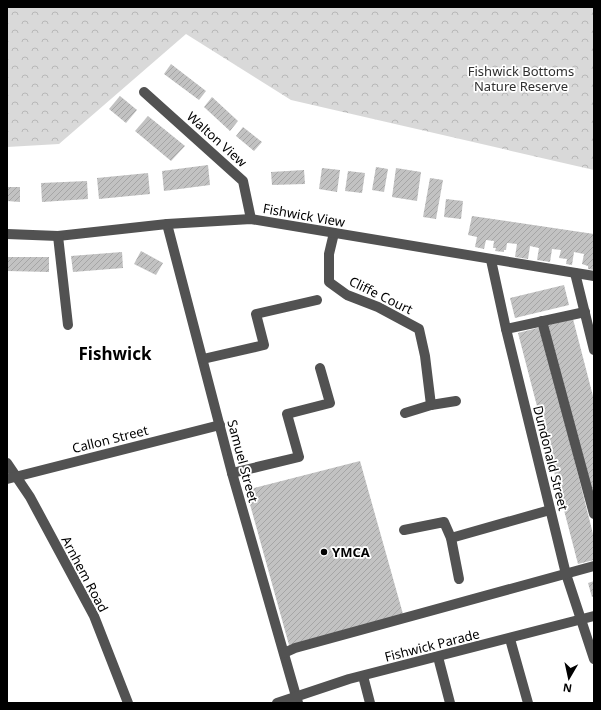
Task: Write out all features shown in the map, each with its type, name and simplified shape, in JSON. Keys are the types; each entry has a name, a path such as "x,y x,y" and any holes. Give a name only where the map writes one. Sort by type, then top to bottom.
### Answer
{"street":[{"name":"Walton View","path":"144,92 244,180 251,219"},
{"name":"Fishwick View","path":"7,234 58,236 167,224 251,219 594,276"},
{"name":"Samuel Street","path":"167,224 232,473 298,700"},
{"name":"Cliffe Court","path":"334,234 329,254 330,282 347,295 378,307 420,329 425,356 430,404"},
{"path":"58,236 68,325"},
{"name":"Dundonald Street","path":"491,260 506,329 566,574 594,659"},
{"path":"575,273 594,348"},
{"path":"203,359 264,345 256,314 317,300"},
{"path":"506,329 585,312"},
{"path":"542,321 594,514"},
{"path":"232,473 299,457 286,414 330,403 320,368"},
{"path":"405,413 430,404 456,401"},
{"name":"Callon Street","path":"11,478 220,425"},
{"name":"Arnhem Road","path":"7,463 11,478 30,497 94,616 128,703"},
{"path":"451,538 550,510"},
{"path":"404,530 444,522 451,538 459,579"},
{"path":"284,653 296,648 480,596 594,566"},
{"name":"Fishwick Parade","path":"277,703 298,700 362,676 510,639 594,616"},
{"path":"510,639 528,703"},
{"path":"438,657 450,703"},
{"path":"362,676 370,703"}],"green space":[{"name":"Fishwick Bottoms Nature Reserve","path":"7,7 594,7 594,170 291,100 186,34 59,144 7,147"}],"building":[{"path":"171,64 206,91 199,100 164,74"},
{"path":"120,96 137,110 126,123 109,109"},
{"path":"212,97 238,121 230,131 204,107"},
{"path":"148,116 185,146 171,161 135,131"},
{"path":"243,127 262,142 254,151 236,136"},
{"path":"208,165 210,185 164,191 162,171"},
{"path":"376,167 388,169 384,192 372,190"},
{"path":"322,168 340,170 337,192 319,189"},
{"path":"396,168 421,172 417,201 392,197"},
{"path":"304,170 305,184 272,185 271,172"},
{"path":"348,171 365,173 362,193 345,191"},
{"path":"148,173 150,194 99,199 97,178"},
{"path":"430,178 443,180 436,219 423,217"},
{"path":"87,181 88,199 42,202 41,183"},
{"path":"7,187 20,187 20,202 7,201"},
{"path":"446,199 463,201 461,219 444,217"},
{"path":"472,216 594,234 594,270 588,269 588,266 582,264 584,254 574,252 572,265 566,264 567,259 559,258 561,250 552,249 550,262 537,260 539,248 530,246 528,259 515,257 517,244 507,243 506,250 504,250 504,252 495,251 496,248 493,248 494,241 486,240 484,249 475,247 477,237 468,235"},
{"path":"141,251 163,263 156,275 134,264"},
{"path":"122,252 123,268 73,272 71,256"},
{"path":"7,257 49,257 49,272 7,271"},
{"path":"564,285 569,305 515,318 510,298"},
{"path":"573,319 594,400 594,500 547,325"},
{"path":"541,327 594,538 594,560 578,564 518,333"},
{"name":"YMCA","path":"360,461 403,614 289,645 246,490"},
{"path":"594,581 594,597 592,597 588,583"}],"place":[{"name":"YMCA","path":"324,552"}],"district":[{"name":"Fishwick","path":"115,354"}]}
